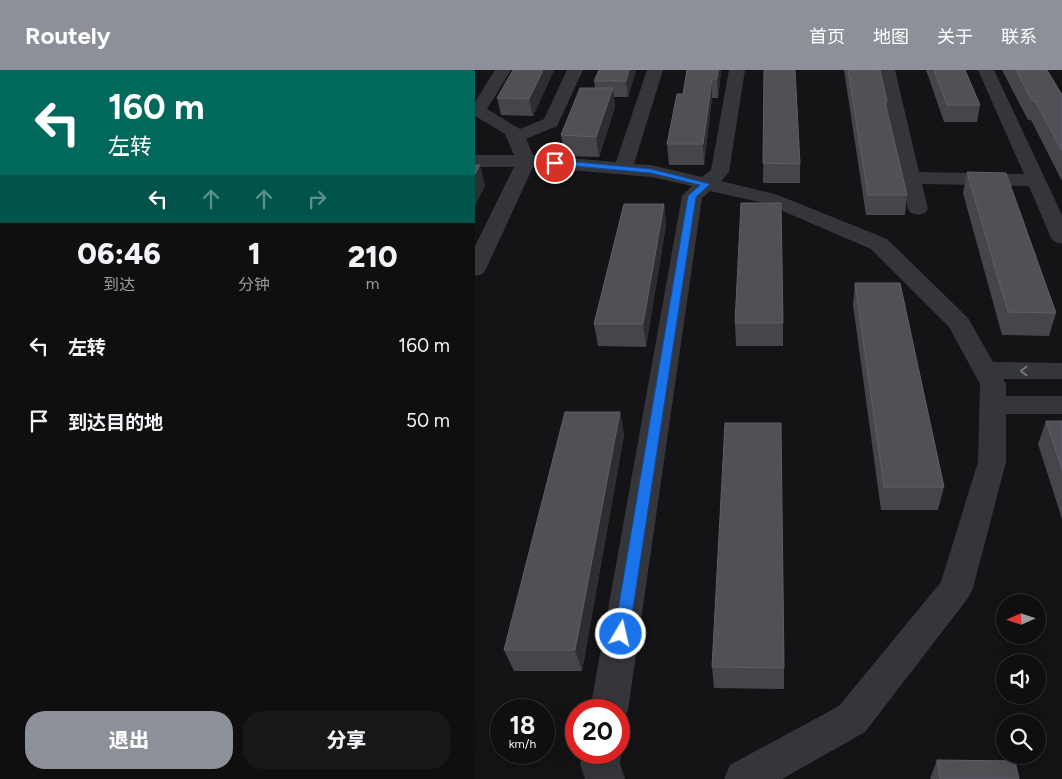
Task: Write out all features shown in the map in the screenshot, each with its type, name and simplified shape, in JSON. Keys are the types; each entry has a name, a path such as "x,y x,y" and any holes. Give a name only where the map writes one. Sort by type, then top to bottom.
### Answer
{"lane":[{"path":"475,269 526,161 513,131 478,111 503,70"},
{"path":"515,137 551,122 575,70"},
{"path":"623,169 655,70"},
{"path":"611,699 692,196 720,172 737,70"},
{"path":"887,70 918,209"},
{"path":"986,70 1062,238"},
{"path":"475,161 526,161 651,171 771,199 879,244 959,324 993,384 992,462 956,588 852,719 744,779"},
{"path":"911,178 1035,180"},
{"path":"985,370 1062,371"},
{"path":"993,405 1062,406"},
{"path":"600,764 605,779"}],"building":[{"path":"513,70 543,70 529,99 497,98"},
{"path":"599,70 629,70 626,81 594,81"},
{"path":"687,70 718,70 717,79 712,79 703,144 667,144 677,94 683,94"},
{"path":"764,70 795,70 800,164 763,163"},
{"path":"848,70 880,70 887,102 885,102 907,195 868,195"},
{"path":"934,70 965,70 980,105 947,105"},
{"path":"1016,70 1047,70 1062,95 1062,151 1035,101 1032,101"},
{"path":"580,88 613,88 596,137 561,135"},
{"path":"475,165 480,165 475,174"},
{"path":"967,172 1006,173 1056,313 1008,312"},
{"path":"741,203 781,203 783,323 735,323"},
{"path":"624,204 664,204 643,324 594,324"},
{"path":"855,283 900,283 944,487 884,487"},
{"path":"565,412 620,412 575,650 504,650"},
{"path":"1046,421 1062,421 1062,469"},
{"path":"725,423 781,423 784,668 712,667"},
{"path":"937,760 996,761 996,764 1016,764 1019,779 940,779"}],"route":[{"path":"555,163 651,171 706,184 692,196 621,634"}]}
